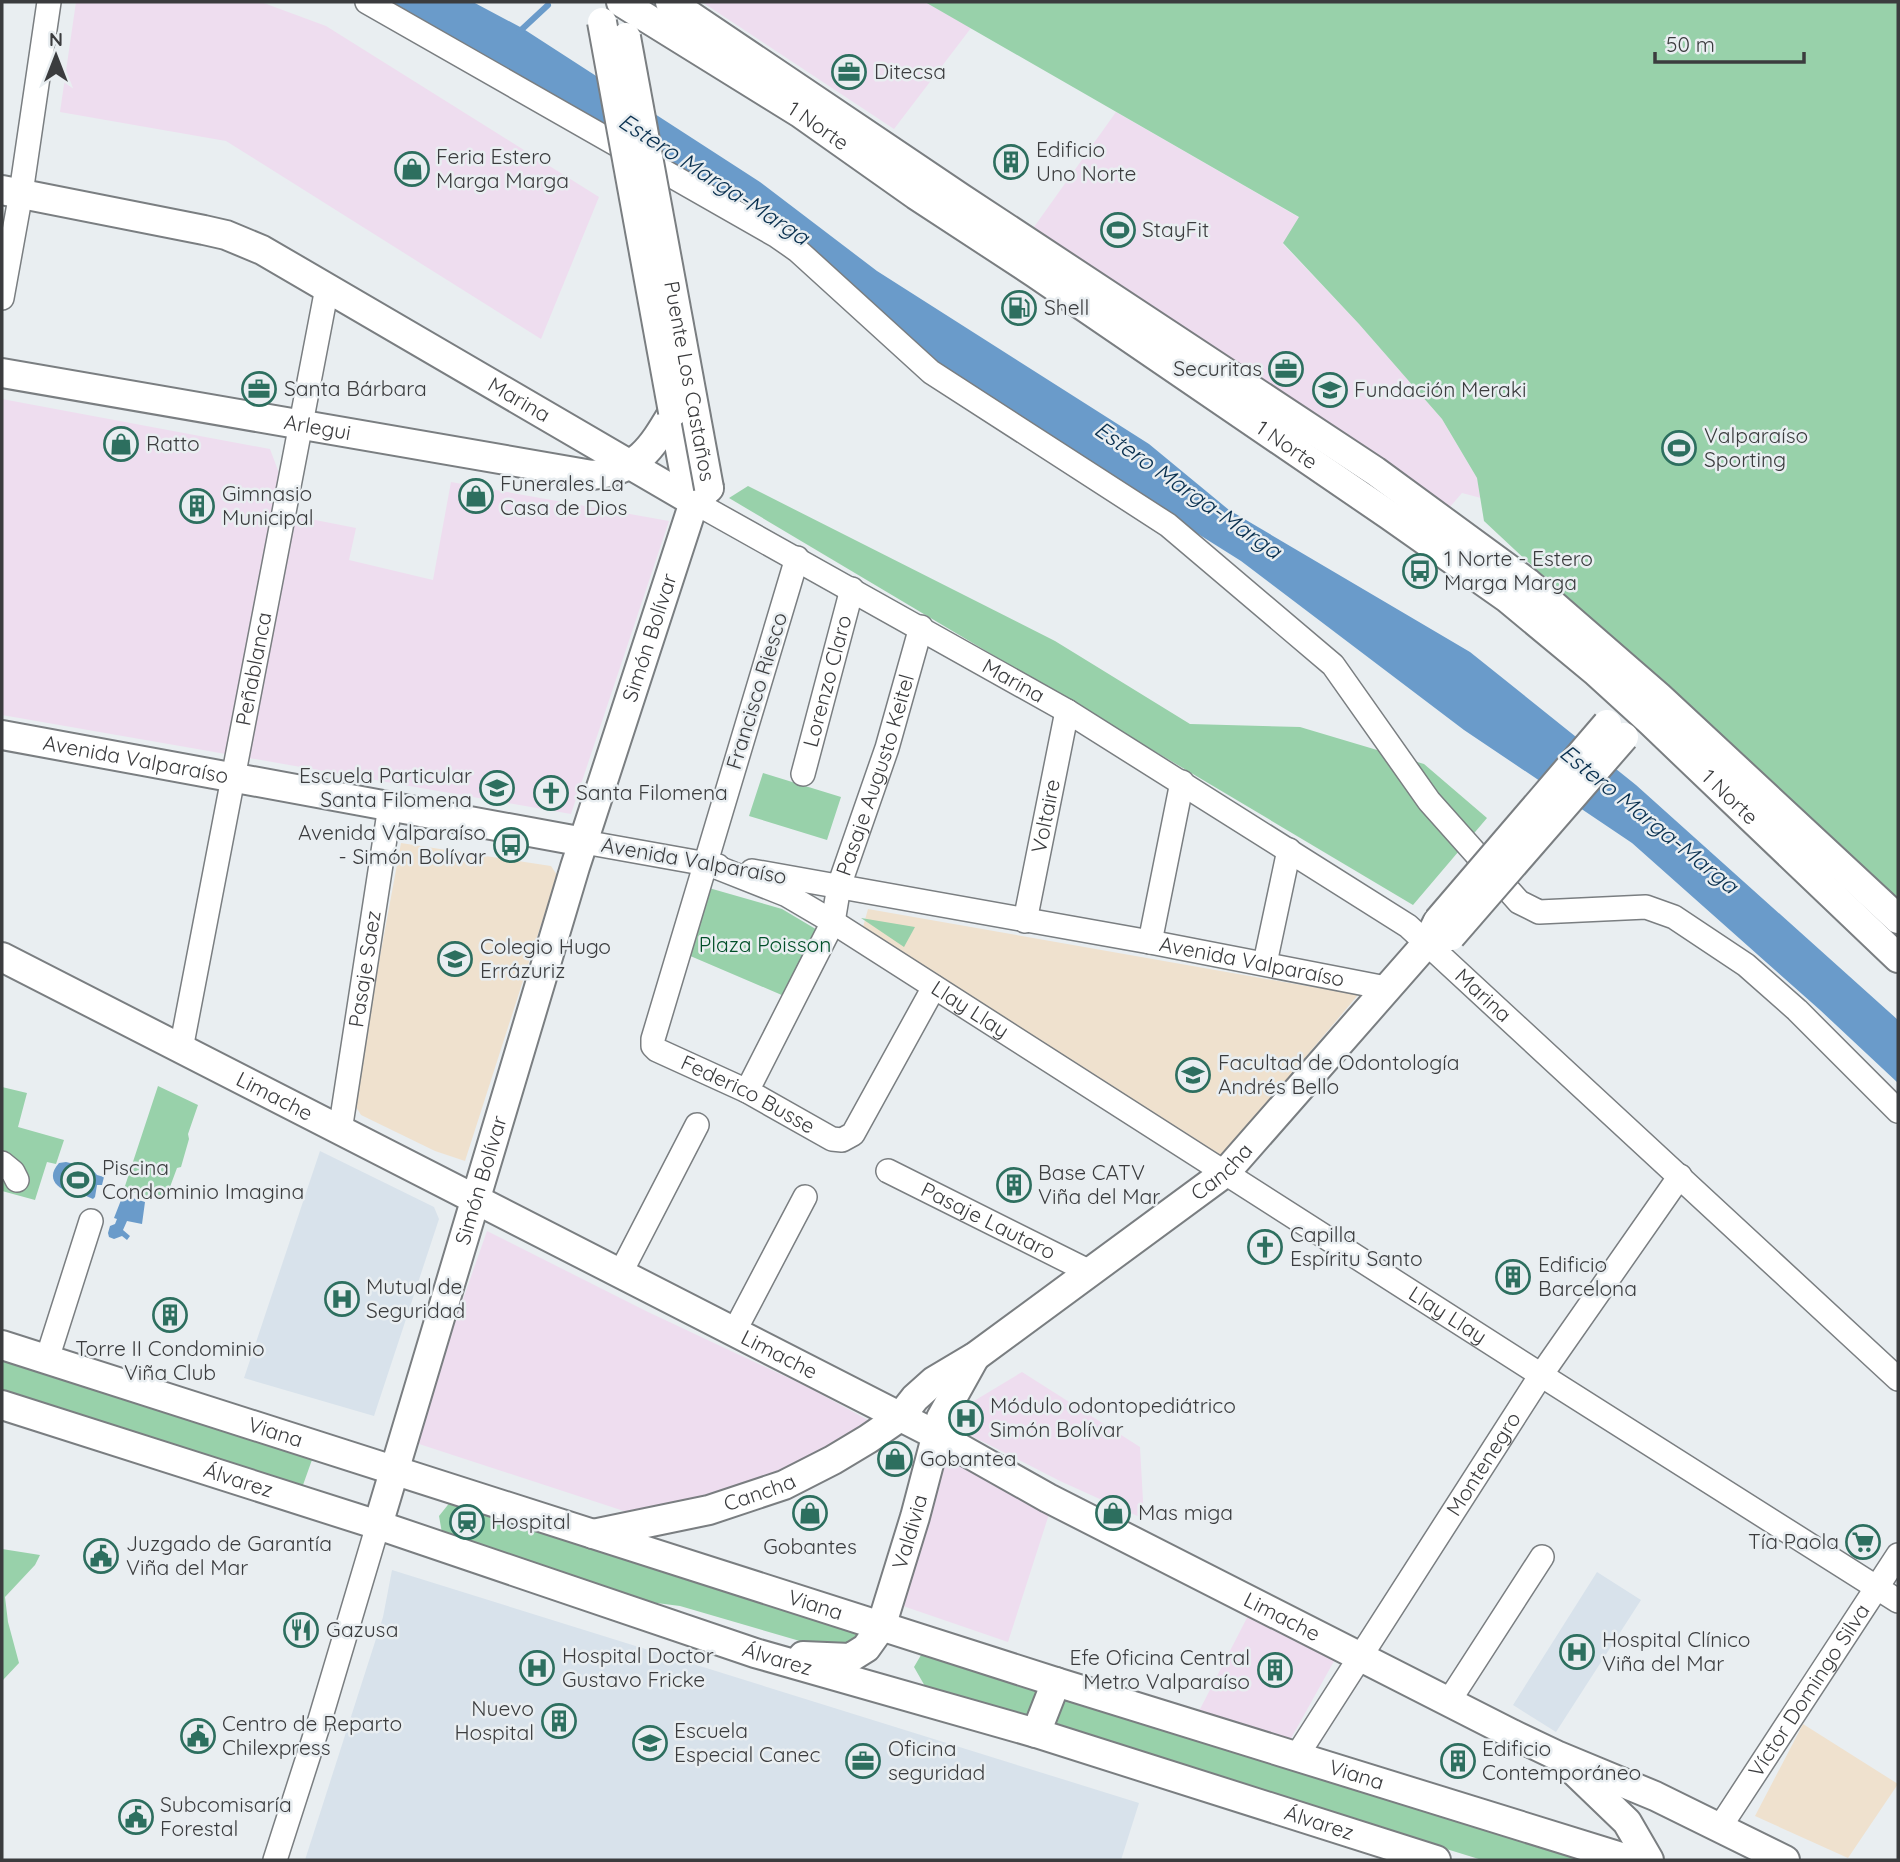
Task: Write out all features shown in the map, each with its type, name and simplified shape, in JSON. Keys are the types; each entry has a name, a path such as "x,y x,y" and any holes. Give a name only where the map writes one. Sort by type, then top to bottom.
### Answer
{"main road":[{"name":"1 Norte","path":"621,2 800,113 1507,598 1595,671 1651,722 1898,958"},
{"name":"Puente Los Castaños","path":"621,2 696,489"},
{"name":"1 Norte","path":"670,2 1375,471 1528,583 1658,696 1898,919"},
{"name":"Puente Los Castaños","path":"600,12 673,412 696,489"},
{"name":"Marina","path":"11,191 226,235 262,250 696,489"},
{"name":"Arlegui","path":"2,373 577,473 608,473 639,458"},
{"path":"639,458 673,412"},
{"name":"Simón Bolívar","path":"378,1525 583,842 696,489"},
{"path":"1651,722 1630,731 1616,731 1627,701 1650,710 1685,735 1719,752"},
{"name":"Cancha","path":"590,1534 709,1510 771,1490 834,1460 900,1417 933,1381 976,1356 1226,1172 1616,731"},
{"name":"Avenida Valparaíso","path":"2,735 583,842"},
{"name":"Limache","path":"2,957 938,1436 1048,1498 1556,1755 1655,1796 1785,1860"},
{"name":"Viana","path":"4,1347 1056,1682 1631,1860"},
{"name":"Cancha","path":"938,1436 941,1418 976,1356"},
{"name":"Álvarez","path":"2,1405 378,1525 755,1653 1036,1733 1436,1860"},
{"name":"Valdivia","path":"881,1626 938,1436"},
{"path":"755,1653 850,1658 866,1648 881,1626"},
{"path":"1036,1733 1056,1682"},
{"name":"Limache","path":"1556,1755 1627,1822 1649,1860"},
{"path":"1627,1822 1645,1798 1655,1796"}],"street":[{"path":"2,298 11,191 49,2"},
{"path":"367,2 777,236 797,250 931,372 1168,525 1333,664 1429,801 1519,902 1539,912 1646,907 1674,917 1746,965 1797,1010 1898,1111"},
{"name":"Peñablanca","path":"181,1049 327,288"},
{"name":"Marina","path":"696,489 797,558 1067,711 1408,926 1438,934 1680,1176 1898,1379"},
{"name":"Francisco Riesco","path":"653,1046 797,558"},
{"name":"Lorenzo Claro","path":"803,774 852,589"},
{"name":"Pasaje Augusto Keitel","path":"747,1091 833,922 839,886 887,748 921,628"},
{"name":"Voltaire","path":"1025,920 1067,711"},
{"path":"1150,942 1182,782"},
{"name":"Pasaje Saez","path":"340,1131 390,806"},
{"name":"Avenida Valparaíso","path":"583,842 1150,942 1386,988"},
{"path":"1265,963 1289,850"},
{"name":"Llay Llay","path":"706,863 788,895 833,922 1898,1601"},
{"name":"Federico Busse","path":"653,1046 747,1091 832,1139 842,1140 853,1134 934,987"},
{"path":"620,1274 697,1125"},
{"name":"Pasaje Lautaro","path":"888,1171 1090,1272"},
{"name":"Montenegro","path":"1296,1756 1541,1375 1680,1176"},
{"path":"734,1332 805,1197"},
{"path":"47,1359 90,1221"},
{"name":"Simón Bolívar","path":"275,1860 378,1525"},
{"name":"Víctor Domingo Silva","path":"1720,1827 1898,1555"},
{"path":"1449,1701 1542,1557"}],"shaded area":[{"name":"Feria Estero Marga Marga","path":"76,2 261,2 326,26 599,197 541,339 226,141 60,112"},
{"path":"702,2 925,2 971,28 894,129"},
{"path":"1116,112 1300,218 1283,244 1359,324 1442,419 1477,478 1481,498 1462,493 1449,508 1034,227"},
{"path":"2,399 270,449 295,516 356,528 349,560 433,580 451,482 669,521 571,814 2,715"},
{"name":"Colegio Hugo Errázuriz","path":"401,843 551,866 557,875 465,1161 435,1151 361,1115 353,1102"},
{"name":"Facultad de Odontología Andrés Bello","path":"868,909 1358,995 1222,1156 863,927"},
{"name":"Mutual de Seguridad","path":"320,1151 434,1207 439,1219 374,1416 244,1378"},
{"path":"487,1231 648,1312 808,1387 875,1424 777,1476 633,1514 413,1442"},
{"path":"1022,1372 1140,1447 1144,1519 1060,1481 954,1427 959,1410"},
{"path":"957,1464 1050,1511 1008,1642 900,1605 941,1469"},
{"name":"Hospital Doctor Gustavo Fricke","path":"392,1570 1139,1803 1121,1860 305,1860 383,1617"},
{"name":"Hospital Clínico Viña del Mar","path":"1597,1572 1641,1600 1556,1732 1513,1705"},
{"path":"1251,1610 1338,1654 1289,1742 1198,1713"},
{"path":"1803,1724 1898,1784 1848,1858 1755,1816"}],"green space":[{"name":"Valparaíso Sporting","path":"925,2 1898,2 1898,907 1484,521 1477,478 1442,419 1283,243 1299,217"},
{"path":"748,486 1055,641 1190,724 1300,727 1424,764 1487,818 1413,905 729,498"},
{"path":"763,773 841,797 827,840 749,816"},
{"name":"Plaza Poisson","path":"709,888 782,909 819,931 784,996 688,955"},
{"path":"861,918 915,927 904,947"},
{"path":"158,1086 198,1105 181,1167 177,1168 167,1195 161,1201 124,1189"},
{"path":"2,1087 27,1093 18,1127 64,1140 56,1164 47,1162 35,1200 2,1191"},
{"path":"2,1357 313,1457 303,1485 289,1490 2,1398"},
{"path":"451,1501 864,1630 848,1655 680,1606 649,1602 442,1533 439,1516"},
{"path":"2,1549 40,1555 35,1565 5,1597 8,1622 19,1663 3,1680"},
{"path":"924,1650 1596,1860 1482,1860 926,1688 914,1667"}],"water":[{"name":"Estero Marga-Marga","path":"381,2 473,2 522,28 760,182 877,271 1149,444 1229,510 1470,652 1636,785 1898,1020 1898,1083 1632,843 1464,730 1241,561 920,359 836,269 763,217"},
{"name":"Piscina Condominio Imagina","path":"59,1163 91,1168 97,1175 104,1177 102,1185 97,1185 93,1199 84,1195 82,1189 76,1185 69,1192 56,1184 53,1172"},
{"path":"123,1195 145,1202 142,1224 127,1221 123,1230 130,1236 127,1240 122,1236 114,1239 109,1237 108,1233 110,1226 115,1224 117,1219 114,1218"}],"waterway":[{"path":"519,32 548,5"}],"place":[{"name":"Ditecsa","path":"849,72"},
{"name":"Edificio Uno Norte","path":"1011,162"},
{"name":"Feria Estero Marga Marga","path":"412,169"},
{"name":"StayFit","path":"1118,230"},
{"name":"Shell","path":"1019,308"},
{"name":"Securitas","path":"1286,369"},
{"name":"Santa Bárbara","path":"259,389"},
{"name":"Fundación Meraki","path":"1330,390"},
{"name":"Ratto","path":"121,444"},
{"name":"Valparaíso Sporting","path":"1679,448"},
{"name":"Funerales La Casa de Dios","path":"476,496"},
{"name":"Gimnasio Municipal","path":"197,506"},
{"name":"1 Norte - Estero Marga Marga","path":"1420,571"},
{"name":"Escuela Particular Santa Filomena","path":"497,788"},
{"name":"Santa Filomena","path":"551,793"},
{"name":"Avenida Valparaíso - Simón Bolívar","path":"511,845"},
{"name":"Colegio Hugo Errázuriz","path":"455,959"},
{"name":"Facultad de Odontología Andrés Bello","path":"1193,1075"},
{"name":"Piscina Condominio Imagina","path":"78,1180"},
{"name":"Base CATV Viña del Mar","path":"1014,1185"},
{"name":"Capilla Espíritu Santo","path":"1265,1247"},
{"name":"Edificio Barcelona","path":"1513,1277"},
{"name":"Mutual de Seguridad","path":"342,1299"},
{"name":"Torre II Condominio Viña Club","path":"170,1315"},
{"name":"Módulo odontopediátrico Simón Bolívar","path":"966,1418"},
{"name":"Gobantea","path":"895,1459"},
{"name":"Gobantes","path":"810,1513"},
{"name":"Mas miga","path":"1113,1513"},
{"name":"Hospital","path":"467,1522"},
{"name":"Tía Paola","path":"1863,1542"},
{"name":"Juzgado de Garantía Viña del Mar","path":"101,1556"},
{"name":"Gazusa","path":"301,1630"},
{"name":"Hospital Clínico Viña del Mar","path":"1577,1652"},
{"name":"Hospital Doctor Gustavo Fricke","path":"537,1668"},
{"name":"Efe Oficina Central Metro Valparaíso","path":"1275,1670"},
{"name":"Nuevo Hospital","path":"559,1721"},
{"name":"Centro de Reparto Chilexpress","path":"198,1736"},
{"name":"Escuela Especial Canec","path":"650,1743"},
{"name":"Oficina seguridad","path":"863,1761"},
{"name":"Edificio Contemporáneo","path":"1458,1761"},
{"name":"Subcomisaría Forestal","path":"136,1817"}]}
